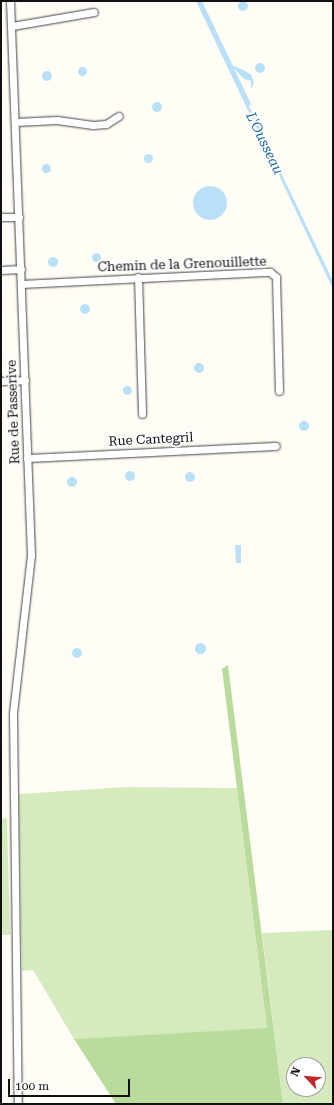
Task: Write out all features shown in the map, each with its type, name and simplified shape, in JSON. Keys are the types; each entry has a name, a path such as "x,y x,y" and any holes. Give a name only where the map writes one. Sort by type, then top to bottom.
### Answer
{"street":[{"name":"Rue de Passerive","path":"10,1 25,380 30,581 13,714 18,1104"},
{"path":"12,26 94,12"},
{"path":"15,122 57,120 93,125 106,124 119,116"},
{"path":"1,217 19,217"},
{"path":"1,270 21,269"},
{"name":"Chemin de la Grenouillette","path":"21,284 138,277 273,274 276,277 278,391"},
{"path":"138,277 142,414"},
{"path":"1,381 25,380"},
{"name":"Rue Cantegril","path":"27,458 276,446"}],"green space":[{"path":"228,665 283,1104 116,1104 74,1039 267,1028 222,669"},
{"path":"126,787 237,788 267,1029 74,1039 33,970 22,971 19,794"},
{"path":"7,818 10,935 1,935 1,819"},
{"path":"333,930 333,1104 283,1104 262,933"}],"water":[{"name":"L'Ousseau","path":"196,1 202,1 251,104 249,106 333,281 333,289"},
{"path":"243,1 248,6 243,11 238,6"},
{"path":"260,63 265,68 260,73 255,68"},
{"path":"230,64 251,74 254,83 251,89 251,81 244,79"},
{"path":"80,67 84,67 86,71 84,75 80,75 78,73 78,69"},
{"path":"45,71 49,71 51,72 51,80 45,81 42,78 42,74"},
{"path":"157,102 162,107 157,112 152,107"},
{"path":"148,153 153,158 148,163 143,158"},
{"path":"44,164 48,164 50,168 48,172 44,172 42,170 42,166"},
{"path":"207,186 213,186 222,191 226,197 226,209 222,215 213,220 207,220 198,215 193,206 193,200 198,191"},
{"path":"96,252 101,257 96,262 91,257"},
{"path":"53,257 58,262 53,267 48,262"},
{"path":"85,304 90,309 85,314 80,309"},
{"path":"197,363 201,363 203,364 203,372 197,373 194,370 194,366"},
{"path":"127,385 132,390 127,395 122,390"},
{"path":"302,421 306,421 308,422 308,430 302,431 299,428 299,424"},
{"path":"160,434 165,439 160,444 155,439"},
{"path":"128,471 132,471 134,472 134,480 128,481 125,478 125,474"},
{"path":"188,472 192,472 194,473 194,481 188,482 185,479 185,475"},
{"path":"70,477 74,477 77,482 74,487 70,487 67,484 67,480"},
{"path":"235,545 241,545 241,563 236,563"},
{"path":"198,643 202,643 204,644 204,652 198,653 195,650 195,646"},
{"path":"75,648 79,648 82,653 79,658 75,658 72,655 72,651"}]}
